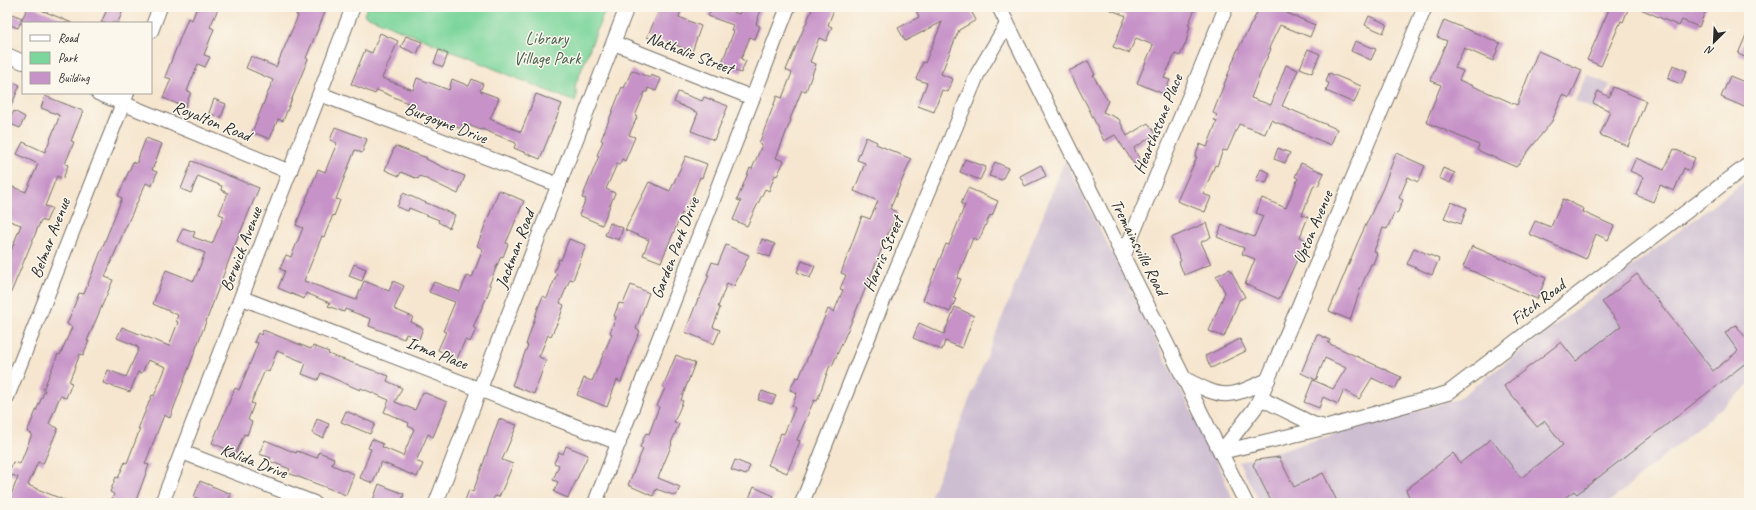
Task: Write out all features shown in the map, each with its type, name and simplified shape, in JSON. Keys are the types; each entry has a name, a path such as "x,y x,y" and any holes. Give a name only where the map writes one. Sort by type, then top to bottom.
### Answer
{"street":[{"path":"152,28 160,7"},
{"name":"Berwick Avenue","path":"162,503 353,7"},
{"name":"Jackman Road","path":"436,503 627,7"},
{"name":"Garden Park Drive","path":"595,503 788,7"},
{"name":"Tremainsville Road","path":"999,7 1246,503"},
{"name":"Hearthstone Place","path":"1124,256 1226,7"},
{"name":"Upton Avenue","path":"1221,452 1255,408 1260,398 1425,7"},
{"name":"Harris Street","path":"802,503 878,313 978,73 1007,24"},
{"name":"Nathalie Street","path":"614,43 753,98"},
{"path":"7,55 22,62"},
{"name":"Royalton Road","path":"103,94 125,98 290,172"},
{"name":"Burgoyne Drive","path":"320,94 559,185"},
{"name":"Belmar Avenue","path":"7,397 125,98"},
{"name":"Fitch Road","path":"1221,452 1328,427 1448,393 1749,164"},
{"name":"Irma Place","path":"242,298 619,444"},
{"path":"1185,379 1207,390 1230,395 1242,392 1268,380"},
{"path":"1260,398 1314,424 1328,427"},
{"name":"Kalida Drive","path":"182,452 314,503"}],"shaded area":[{"path":"1587,74 1610,85 1597,111 1575,101"},
{"path":"1065,160 1220,468 1234,503 928,503"},
{"path":"1749,178 1749,385 1608,503 1260,503 1239,462 1458,399"}],"green space":[{"name":"Library Village Park","path":"367,7 606,7 575,86 577,95 575,102 364,15"}],"building":[{"path":"28,7 34,7 70,22 22,22 18,28 7,24 7,12 22,18 21,21"},
{"path":"108,7 124,7 118,22 101,22"},
{"path":"197,7 219,7 210,27 214,29 204,55 210,57 205,67 198,64 187,91 191,92 185,107 163,98 171,79 165,77 188,18 192,20"},
{"path":"300,7 318,7 326,10 306,58 308,59 283,121 278,119 270,139 252,132 273,80 246,68 251,56 276,67 298,16 296,15"},
{"path":"661,7 682,7 679,17 701,26 692,52 667,41 666,44 647,37"},
{"path":"712,7 720,7 739,14 741,7 762,7 756,24 760,26 755,39 750,37 741,59 746,61 741,73 721,65 734,31 731,30 733,25 708,16"},
{"path":"813,7 835,7 828,25 832,27 826,41 819,38 810,62 816,64 806,91 802,90 776,158 784,161 777,176 775,175 769,191 765,189 747,226 733,220 741,201 737,200 750,168 752,169 762,145 759,144 777,96 782,98 792,73 786,70"},
{"path":"914,7 969,7 976,20 959,30 941,74 953,79 948,92 942,90 934,112 918,106 927,83 916,79 923,62 925,63 942,22 905,41 898,28 919,17"},
{"path":"1104,7 1196,7 1188,25 1190,26 1186,42 1180,56 1175,54 1164,78 1170,80 1164,94 1137,83 1153,45 1136,38 1129,53 1113,47 1126,16"},
{"path":"1260,7 1289,7 1287,13 1315,25 1310,37 1280,25 1269,48 1271,49 1251,98 1271,105 1286,65 1298,70 1282,106 1337,129 1331,145 1271,120 1265,134 1239,124 1227,151 1223,150 1217,166 1215,165 1203,194 1211,197 1205,212 1177,201 1197,157 1195,157 1200,144 1207,147 1217,121 1214,120 1217,115 1213,113 1237,51"},
{"path":"1610,7 1629,7 1623,22 1621,21 1601,66 1587,60"},
{"path":"1636,7 1707,7 1699,27 1682,20 1679,26"},
{"path":"1369,16 1387,24 1383,33 1365,25"},
{"path":"1444,20 1500,43 1493,61 1464,48 1455,68 1463,71 1459,80 1517,105 1538,51 1582,70 1570,98 1563,95 1552,121 1516,167 1477,150 1479,145 1426,122 1441,85 1430,80 1447,41 1437,37"},
{"path":"1749,28 1749,59 1738,54"},
{"path":"380,33 398,41 382,78 413,90 417,78 449,90 452,79 469,86 472,79 483,84 480,91 499,98 490,119 521,132 536,94 562,104 540,159 514,148 516,143 482,129 481,130 463,123 461,129 407,106 408,103 377,90 375,94 351,84 365,50 372,53"},
{"path":"406,36 422,42 417,54 401,47"},
{"path":"1355,41 1376,49 1371,60 1351,51"},
{"path":"1308,49 1320,54 1312,73 1300,68"},
{"path":"439,50 448,54 443,67 434,63"},
{"path":"1088,61 1095,75 1093,75 1108,101 1103,112 1119,119 1127,136 1148,123 1156,134 1134,148 1140,160 1134,164 1115,135 1104,141 1069,71"},
{"path":"1673,65 1687,71 1681,84 1668,79"},
{"path":"632,70 650,78 651,75 661,79 656,91 648,88 647,92 645,92 635,116 637,117 629,135 635,137 625,161 622,159 619,165 617,164 606,189 615,193 602,225 579,215 586,199 582,198 599,156 597,155 603,141 601,140 622,87 624,88"},
{"path":"1329,73 1361,86 1354,103 1326,91 1329,83 1326,82"},
{"path":"1730,76 1749,84 1749,109 1721,97"},
{"path":"7,79 20,85 7,116"},
{"path":"1613,87 1646,101 1628,146 1600,135 1610,111 1593,103 1598,91 1609,97"},
{"path":"678,92 702,101 704,97 728,106 714,140 691,131 698,113 674,102"},
{"path":"45,96 83,111 71,141 74,142 65,164 68,165 63,179 57,176 45,206 52,208 46,222 41,220 7,302 7,261 21,225 7,220 7,193 10,186 26,192 38,164 17,154 23,142 45,152 58,120 59,115 41,108"},
{"path":"214,99 226,104 221,118 209,113"},
{"path":"14,111 25,117 20,128 8,123"},
{"path":"335,127 367,139 362,153 355,150 336,199 340,200 334,216 333,215 324,237 322,236 304,281 356,300 364,281 389,291 393,281 404,286 394,309 413,317 411,322 423,328 419,339 406,334 404,339 369,326 371,319 345,309 344,312 328,306 330,303 306,293 304,299 278,288 285,271 280,269 286,255 291,257 303,228 296,225 318,169 325,172 337,143 330,140"},
{"path":"866,137 877,142 876,144 911,159 890,209 897,212 854,316 832,366 830,365 817,401 814,400 797,440 800,441 787,473 768,465 781,433 784,434 795,408 792,406 797,393 790,390 796,377 799,378 828,309 834,312 843,290 840,289 846,275 841,273 862,216 870,219 878,201 854,191 865,163 857,160"},
{"path":"146,138 162,144 152,170 157,172 152,186 146,183 105,277 113,280 87,341 89,341 83,355 80,354 69,382 72,383 66,398 60,396 49,424 58,428 43,464 38,462 28,485 71,503 16,503 9,500 18,477 8,474 13,462 20,464 32,434 27,432 45,390 43,390 58,354 60,355 72,327 67,324 79,293 84,294 122,198 118,196 133,162 136,164"},
{"path":"395,146 427,158 426,159 465,176 458,194 420,176 418,179 401,172 399,176 385,170"},
{"path":"1278,148 1290,153 1285,163 1274,159"},
{"path":"1674,149 1695,158 1689,171 1684,168 1674,191 1660,185 1653,202 1636,195 1643,177 1630,171 1636,158 1664,170"},
{"path":"1396,153 1425,166 1418,182 1408,177 1399,198 1403,200 1397,214 1394,213 1387,229 1383,228 1374,251 1377,253 1361,287 1350,320 1329,311 1357,244 1383,188"},
{"path":"686,156 707,164 702,178 700,177 685,215 682,213 661,262 643,255 649,240 625,230 649,182 670,191"},
{"path":"965,159 986,167 980,180 960,172"},
{"path":"192,161 259,188 232,252 170,418 164,415 145,464 149,465 135,503 110,503 114,494 110,492 116,477 118,478 125,462 127,463 140,429 138,429 152,395 154,396 166,367 148,360 142,373 138,372 130,392 103,383 108,370 126,377 139,348 117,338 122,327 169,346 178,322 176,321 178,315 153,304 161,282 166,270 194,281 205,253 177,241 183,228 195,232 193,237 212,244 224,216 219,214 228,193 221,190 222,186 198,176 191,193 181,189"},
{"path":"995,162 1008,168 1002,180 989,176"},
{"path":"1301,163 1324,173 1318,186 1314,185 1302,215 1308,217 1300,237 1306,240 1279,299 1245,284 1255,259 1242,254 1244,248 1217,237 1222,225 1254,237 1263,216 1256,213 1262,198 1286,208 1298,178 1295,177"},
{"path":"1041,165 1046,176 1025,186 1020,176"},
{"path":"1443,168 1455,173 1450,183 1439,178"},
{"path":"1261,169 1270,173 1266,183 1256,180"},
{"path":"968,188 998,201 979,240 973,238 957,278 961,279 953,298 956,299 950,312 923,300 946,244 949,245 965,205 961,204"},
{"path":"499,190 524,201 506,243 508,244 503,257 501,256 489,285 491,286 486,299 473,327 476,329 470,342 465,340 457,359 438,350 446,332 443,331 455,302 429,292 434,282 460,292 467,276 472,278 483,249 477,246"},
{"path":"403,193 455,215 449,228 438,222 439,220 409,208 408,211 397,207"},
{"path":"1563,199 1584,209 1583,212 1614,226 1608,240 1596,234 1586,259 1529,234 1535,221 1551,227"},
{"path":"1451,202 1467,208 1461,224 1444,218"},
{"path":"610,223 623,228 619,240 605,235"},
{"path":"1206,223 1211,237 1201,242 1211,264 1184,275 1179,262 1181,261 1171,238"},
{"path":"569,239 586,245 573,280 570,279 560,303 564,305 560,317 551,336 548,335 539,357 546,360 534,394 512,385 528,345 526,345 538,308 543,296 547,298 557,274 554,272 559,259 561,260"},
{"path":"762,239 775,244 770,257 757,252"},
{"path":"726,245 749,255 734,286 727,283 718,307 720,308 713,327 720,330 714,344 685,332 709,275 707,275 712,262 718,264"},
{"path":"1472,246 1546,278 1537,299 1463,267"},
{"path":"1414,248 1439,259 1432,275 1407,264"},
{"path":"802,261 815,266 810,278 797,272"},
{"path":"354,264 366,269 362,281 349,276"},
{"path":"1230,269 1245,297 1239,300 1224,337 1209,331 1225,292 1216,276"},
{"path":"1637,274 1713,371 1738,351 1725,333 1736,325 1749,342 1749,364 1747,362 1577,494 1574,491 1558,503 1412,503 1406,490 1453,453 1460,463 1491,439 1521,478 1563,445 1545,421 1537,427 1504,386 1561,342 1576,361 1621,326 1602,302"},
{"path":"631,285 649,293 636,329 640,331 631,352 627,367 621,382 617,380 607,407 577,395 584,378 592,381 612,334 610,333 619,303 623,304"},
{"path":"955,307 974,316 962,348 945,341 942,350 913,338 919,323 944,334"},
{"path":"263,330 311,349 313,346 329,352 328,354 389,376 387,381 402,388 395,402 415,410 423,392 447,402 433,437 428,434 416,461 423,464 417,477 381,462 373,483 360,478 371,449 368,448 372,439 383,444 382,447 403,456 414,429 408,426 409,423 384,412 389,400 361,388 360,390 321,373 318,380 302,374 306,363 277,351 269,372 265,370 251,403 254,404 248,420 252,422 247,435 244,434 236,453 212,443 235,388 239,390 258,343 254,342 258,333 261,335"},
{"path":"1317,334 1330,340 1328,343 1401,377 1395,389 1372,378 1359,399 1344,390 1338,404 1323,397 1319,408 1304,402 1313,380 1333,389 1346,368 1325,358 1316,380 1301,373"},
{"path":"1240,339 1246,351 1211,368 1205,356"},
{"path":"676,355 695,363 681,400 683,401 674,422 679,424 658,478 680,487 676,496 656,489 653,496 628,485 643,449 640,447 646,433 649,434 659,407 657,406 665,388 663,387"},
{"path":"762,391 776,396 772,404 758,400"},
{"path":"346,411 375,424 370,434 341,422"},
{"path":"317,419 329,424 323,438 312,433"},
{"path":"499,419 517,425 502,460 513,464 507,479 499,497 495,496 491,503 464,503 469,490 473,492"},
{"path":"265,440 296,453 297,451 317,458 319,452 334,458 332,465 354,474 346,495 288,473 290,469 269,461 271,458 259,454"},
{"path":"566,446 588,455 568,498 554,492 558,482 553,480 559,465 554,463 559,452 563,454"},
{"path":"1279,457 1294,487 1323,473 1338,503 1272,503 1253,465 1256,460"},
{"path":"735,460 750,466 746,475 731,470"},
{"path":"200,481 231,494 228,503 210,503 194,497"},
{"path":"379,484 404,494 401,503 380,503 373,500"},
{"path":"754,487 774,496 771,503 747,503"}]}
